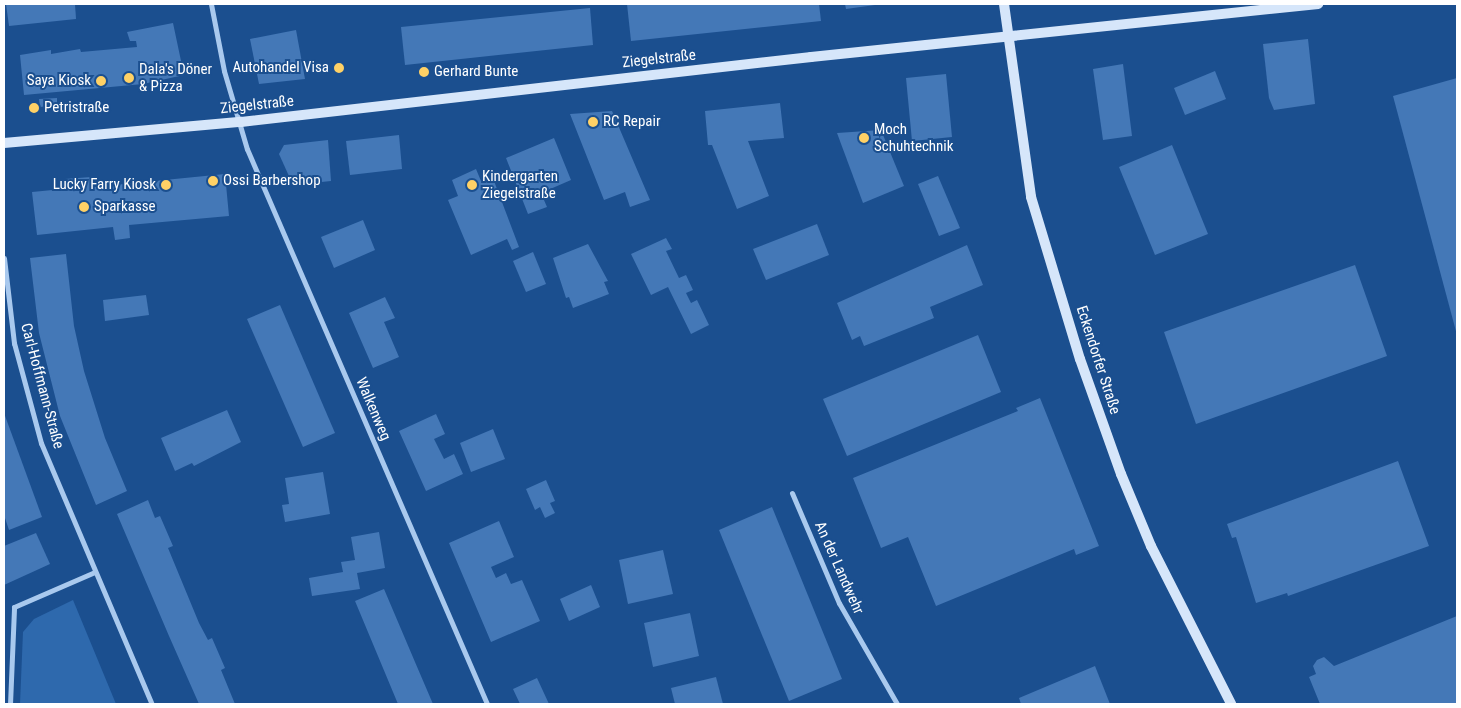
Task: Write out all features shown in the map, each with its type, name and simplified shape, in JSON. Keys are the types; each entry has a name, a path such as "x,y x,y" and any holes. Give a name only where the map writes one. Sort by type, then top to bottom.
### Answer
{"street":[{"path":"211,4 224,71 241,122"},
{"name":"Eckendorfer Straße","path":"1004,4 1031,197 1080,359 1121,474 1151,546 1231,704"},
{"name":"Ziegelstraße","path":"4,143 241,122 1008,35 1318,4"},
{"name":"Walkenweg","path":"241,122 247,149 487,704"},
{"name":"Carl-Hoffmann-Straße","path":"4,258 14,343 41,443 94,572 152,704"},
{"name":"An der Landwehr","path":"792,493 838,603 896,704"},
{"path":"10,704 14,607 94,572"}],"shaded area":[{"path":"73,600 116,704 20,704 23,632 34,619"}],"building":[{"path":"6,4 75,4 76,19 9,26"},
{"path":"627,4 819,4 821,21 631,41"},
{"path":"845,4 874,4 875,5 846,9"},
{"path":"590,8 593,45 405,65 401,27"},
{"path":"173,23 184,75 143,84 24,95 20,55 51,50 51,54 80,49 81,52 137,47 136,41 130,41 127,32"},
{"path":"296,30 305,79 259,84 250,39"},
{"path":"1308,39 1315,104 1274,110 1269,98 1263,44"},
{"path":"1123,64 1132,136 1103,140 1093,69"},
{"path":"1215,71 1226,99 1185,115 1174,88"},
{"path":"946,74 952,137 912,141 906,78"},
{"path":"1457,78 1457,335 1393,96"},
{"path":"57,98 57,105 40,107 39,99"},
{"path":"780,103 784,138 748,141 769,196 737,209 712,145 708,145 705,111"},
{"path":"612,111 650,200 630,207 625,192 604,200 570,114"},
{"path":"881,130 904,186 863,203 837,133"},
{"path":"399,135 402,169 350,175 346,141"},
{"path":"554,138 571,180 541,193 547,207 528,214 506,158"},
{"path":"328,140 331,181 293,185 279,154 284,145"},
{"path":"1172,145 1208,234 1155,255 1119,167"},
{"path":"476,169 481,181 490,178 494,181 519,247 512,250 507,239 471,255 448,200 458,196 452,180"},
{"path":"225,174 229,216 129,225 130,238 115,240 113,227 37,235 32,192 63,189 65,179 91,177 94,187"},
{"path":"938,176 960,228 939,236 918,184"},
{"path":"363,220 375,250 334,268 321,237"},
{"path":"817,224 829,255 766,280 753,249"},
{"path":"666,238 672,249 666,251 679,278 686,275 693,290 686,293 691,303 697,300 709,325 691,334 668,287 651,295 631,254"},
{"path":"588,244 608,281 604,282 609,294 573,308 569,297 566,298 553,258"},
{"path":"967,245 983,285 930,307 934,318 864,346 860,336 852,340 837,303"},
{"path":"533,252 546,284 526,292 513,261"},
{"path":"66,254 74,326 84,371 105,438 127,491 96,505 60,416 39,333 30,258"},
{"path":"1355,265 1387,356 1196,424 1164,332"},
{"path":"146,295 149,315 105,321 103,300"},
{"path":"385,297 395,318 384,322 399,357 373,368 349,313"},
{"path":"280,305 335,433 303,447 247,319"},
{"path":"978,335 1001,392 847,456 823,399"},
{"path":"1040,398 1099,546 1076,555 1074,549 936,606 908,537 881,548 853,478 1018,411 1016,408"},
{"path":"227,410 241,442 194,466 192,463 175,471 161,438"},
{"path":"4,413 42,517 9,530 4,515"},
{"path":"436,414 445,434 434,439 444,459 454,454 463,474 426,491 399,431"},
{"path":"493,429 505,459 471,472 460,443"},
{"path":"1398,461 1429,546 1288,596 1287,593 1256,603 1236,537 1232,538 1227,524"},
{"path":"323,472 330,514 285,522 282,505 289,504 285,478"},
{"path":"546,480 555,501 550,503 555,513 545,518 540,507 535,510 526,489"},
{"path":"148,500 155,518 160,516 173,546 168,548 199,623 208,640 212,638 225,668 221,670 235,704 199,704 169,636 117,514"},
{"path":"772,507 842,679 789,701 719,530"},
{"path":"499,521 514,557 491,567 496,578 506,573 511,584 522,580 540,621 491,642 449,543"},
{"path":"379,532 385,568 357,573 360,589 312,596 309,578 343,572 341,562 355,560 351,537"},
{"path":"36,533 50,564 4,585 4,546"},
{"path":"663,550 673,594 628,604 619,560"},
{"path":"591,585 600,607 569,621 560,599"},
{"path":"384,589 433,704 398,704 355,601"},
{"path":"690,613 699,656 653,667 644,623"},
{"path":"1457,616 1457,704 1320,704 1309,677 1316,674 1313,666 1317,660 1324,657 1334,666"},
{"path":"1095,666 1110,704 1021,704 1019,698"},
{"path":"716,677 723,704 675,704 671,688"},
{"path":"537,678 549,704 520,704 513,689"}],"place":[{"name":"Autohandel Visa","path":"339,68"},
{"name":"Gerhard Bunte","path":"424,72"},
{"name":"Dala's Döner & Pizza","path":"129,78"},
{"name":"Saya Kiosk","path":"101,81"},
{"name":"Petristraße","path":"34,108"},
{"name":"RC Repair","path":"593,122"},
{"name":"Moch Schuhtechnik","path":"864,138"},
{"name":"Ossi Barbershop","path":"213,181"},
{"name":"Lucky Farry Kiosk","path":"166,185"},
{"name":"Kindergarten Ziegelstraße","path":"472,185"},
{"name":"Sparkasse","path":"84,207"}]}
